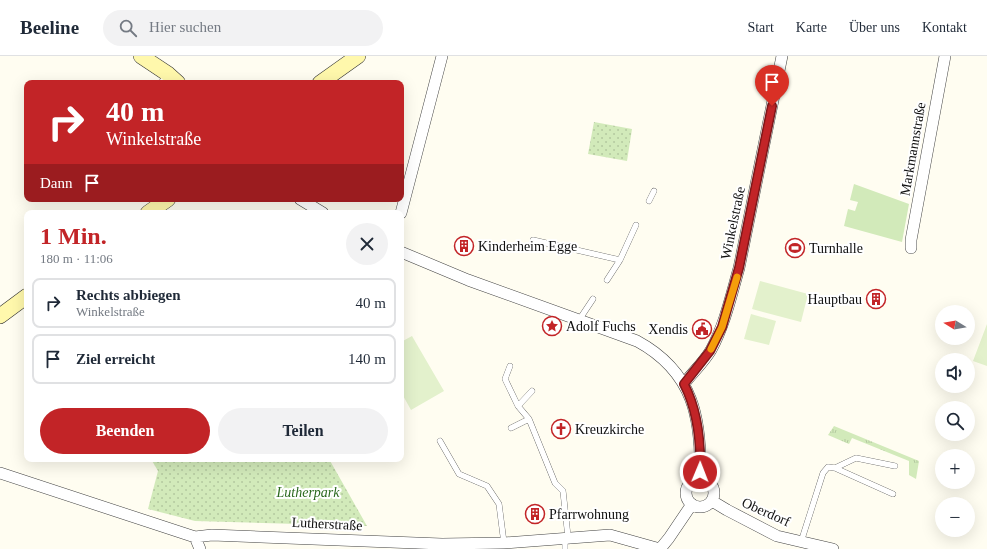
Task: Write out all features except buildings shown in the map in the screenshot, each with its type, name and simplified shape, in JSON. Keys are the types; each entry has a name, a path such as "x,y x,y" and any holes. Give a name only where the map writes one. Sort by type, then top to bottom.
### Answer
{"main road":[{"path":"141,56 169,80"},
{"path":"324,80 358,56"},
{"path":"152,210 164,202"},
{"path":"0,316 24,298"}],"street":[{"path":"404,189 442,56"},
{"name":"Winkelstraße","path":"684,384 710,351 722,327 739,268 782,56"},
{"name":"Markmannstraße","path":"911,248 911,240 945,56"},
{"path":"305,202 318,210"},
{"path":"404,253 468,280 637,341 652,349 675,371 684,384 694,408 700,443 700,479"},
{"name":"Lutherstraße","path":"0,473 195,537 212,535 497,545 566,537 610,535 660,549"},
{"path":"700,479 708,482 713,488 714,497 712,501 705,506 696,507 687,497 687,489 692,482 700,479"},
{"name":"Oberdorf","path":"712,501 776,536 834,549"},
{"path":"660,549 670,538 692,504"},
{"path":"195,537 200,549"}],"lane":[{"path":"649,201 654,191"},
{"path":"607,280 620,260 636,225"},
{"path":"533,240 620,260"},
{"path":"579,320 593,299"},
{"path":"510,366 505,379 518,406 529,419 555,483 563,491 566,537 565,549"},
{"path":"518,406 532,391"},
{"path":"511,428 529,419"},
{"path":"440,440 459,474 487,486 499,504 497,545"},
{"path":"835,468 856,458 895,466"},
{"path":"801,542 823,473 828,466 893,494"}],"green space":[{"path":"594,122 632,129 627,161 588,154"},
{"path":"854,184 909,204 902,242 844,226 848,209 855,211 858,202 850,200"},
{"path":"760,281 808,294 801,322 752,309"},
{"path":"751,314 776,321 769,345 744,339"},
{"path":"987,324 987,366 975,362 975,356"},
{"path":"412,336 444,391 411,410 404,397 404,340"},
{"path":"834,426 919,461 916,479 909,475 909,461 852,438 849,444 828,435"},
{"name":"Lutherpark","path":"153,462 331,462 367,526 195,521 148,509 158,471"}],"slow traffic":[{"path":"711,349 722,327 737,277"}],"place":[{"name":"Kinderheim Egge","path":"464,246"},
{"name":"Turnhalle","path":"795,248"},
{"name":"Hauptbau","path":"876,299"},
{"name":"Adolf Fuchs","path":"552,326"},
{"name":"Xendis","path":"702,329"},
{"name":"Kreuzkirche","path":"561,429"},
{"name":"Pfarrwohnung","path":"535,514"}],"route":[{"path":"700,472 700,443 697,424 694,408 684,384 710,351 722,327 739,268 772,106"}]}
